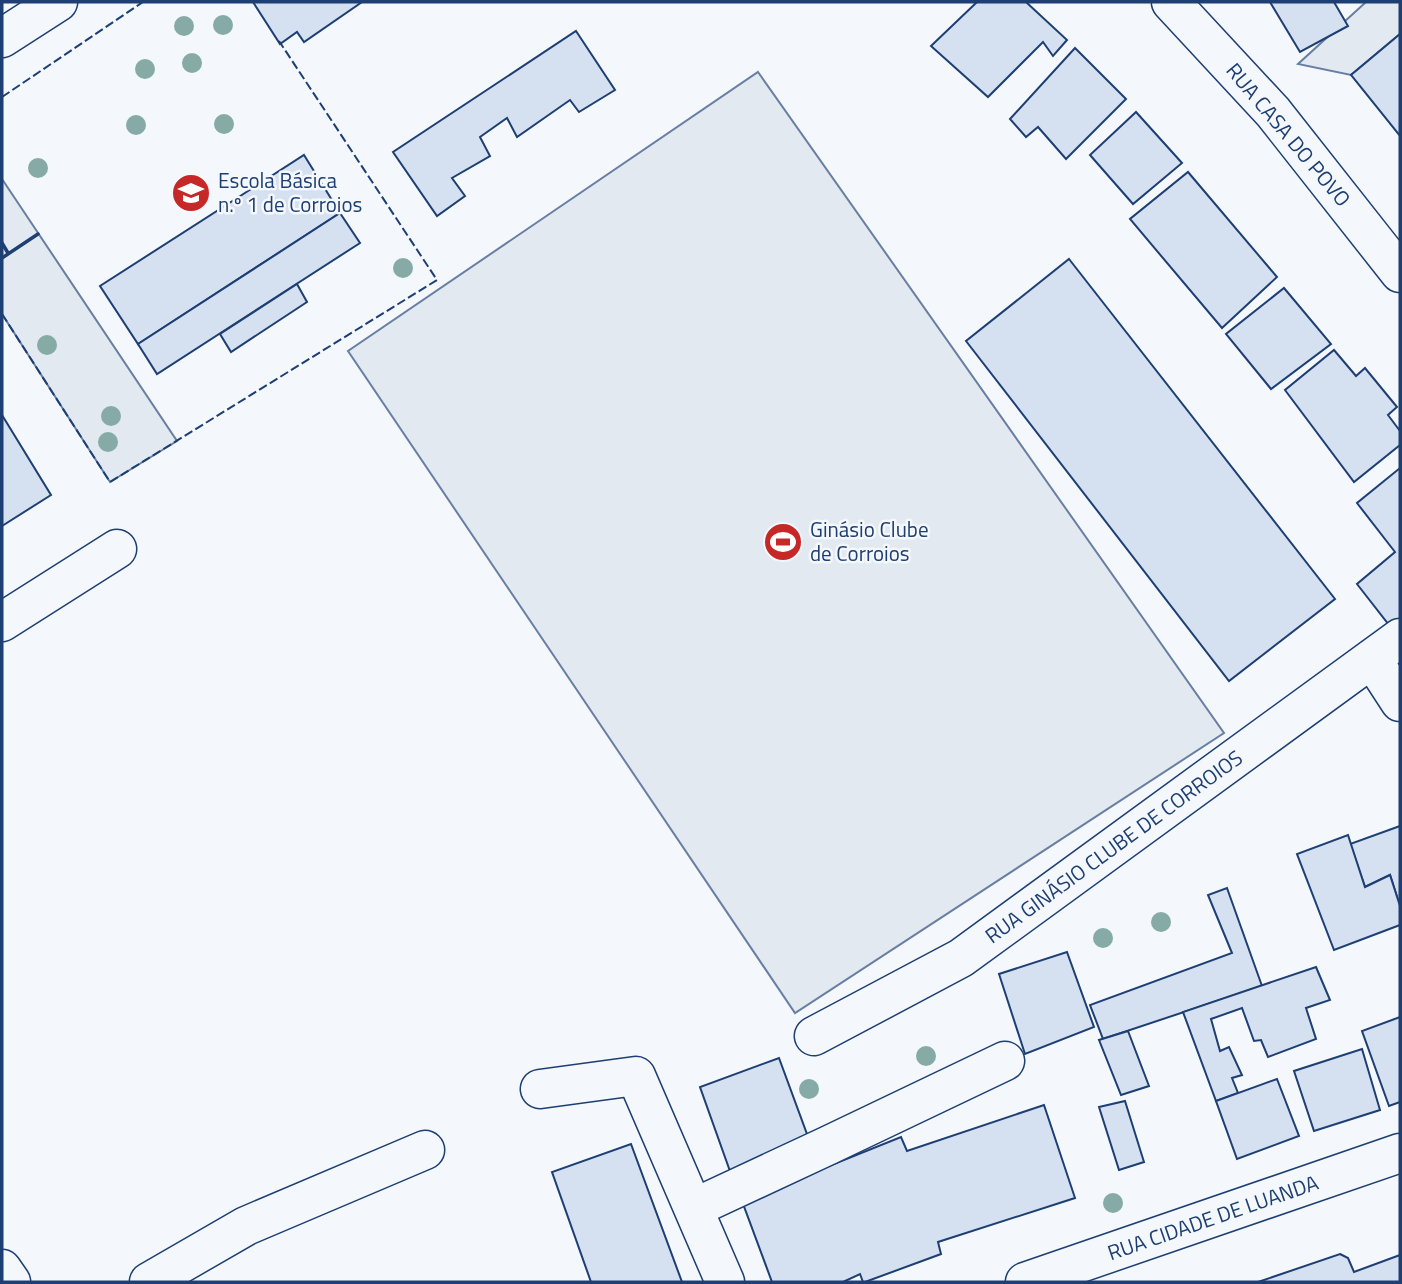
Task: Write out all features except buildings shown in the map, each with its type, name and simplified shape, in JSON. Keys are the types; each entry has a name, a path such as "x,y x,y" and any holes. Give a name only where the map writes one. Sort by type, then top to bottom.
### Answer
{"street":[{"path":"2,38 58,2"},
{"name":"RUA CASA DO POVO","path":"1171,2 1273,112 1396,259"},
{"path":"2,622 117,549"},
{"path":"1386,649 1400,702"},
{"name":"RUA GINÁSIO CLUBE DE CORROIOS","path":"814,1036 961,958 1386,649"},
{"path":"694,1208 1005,1060"},
{"path":"540,1089 636,1076 725,1282"},
{"path":"149,1282 246,1226 425,1150"},
{"name":"RUA CIDADE DE LUANDA","path":"1025,1282 1400,1153"},
{"path":"2,1269 10,1282"}],"shaded area":[{"path":"1366,2 1400,2 1400,34 1351,75 1298,64"},
{"name":"Ginásio Clube de Corroios","path":"758,72 1224,733 795,1013 348,351"},
{"path":"2,179 177,441 110,482 2,314"}],"fence":[{"path":"2,97 143,2"},
{"path":"2,314 110,482 437,280 279,41"}],"wall":[{"path":"2,258 38,234"},
{"path":"2,243 8,253"}],"place":[{"name":"Escola Básica n.º 1 de Corroios","path":"191,193"},
{"name":"Ginásio Clube de Corroios","path":"783,542"}]}
